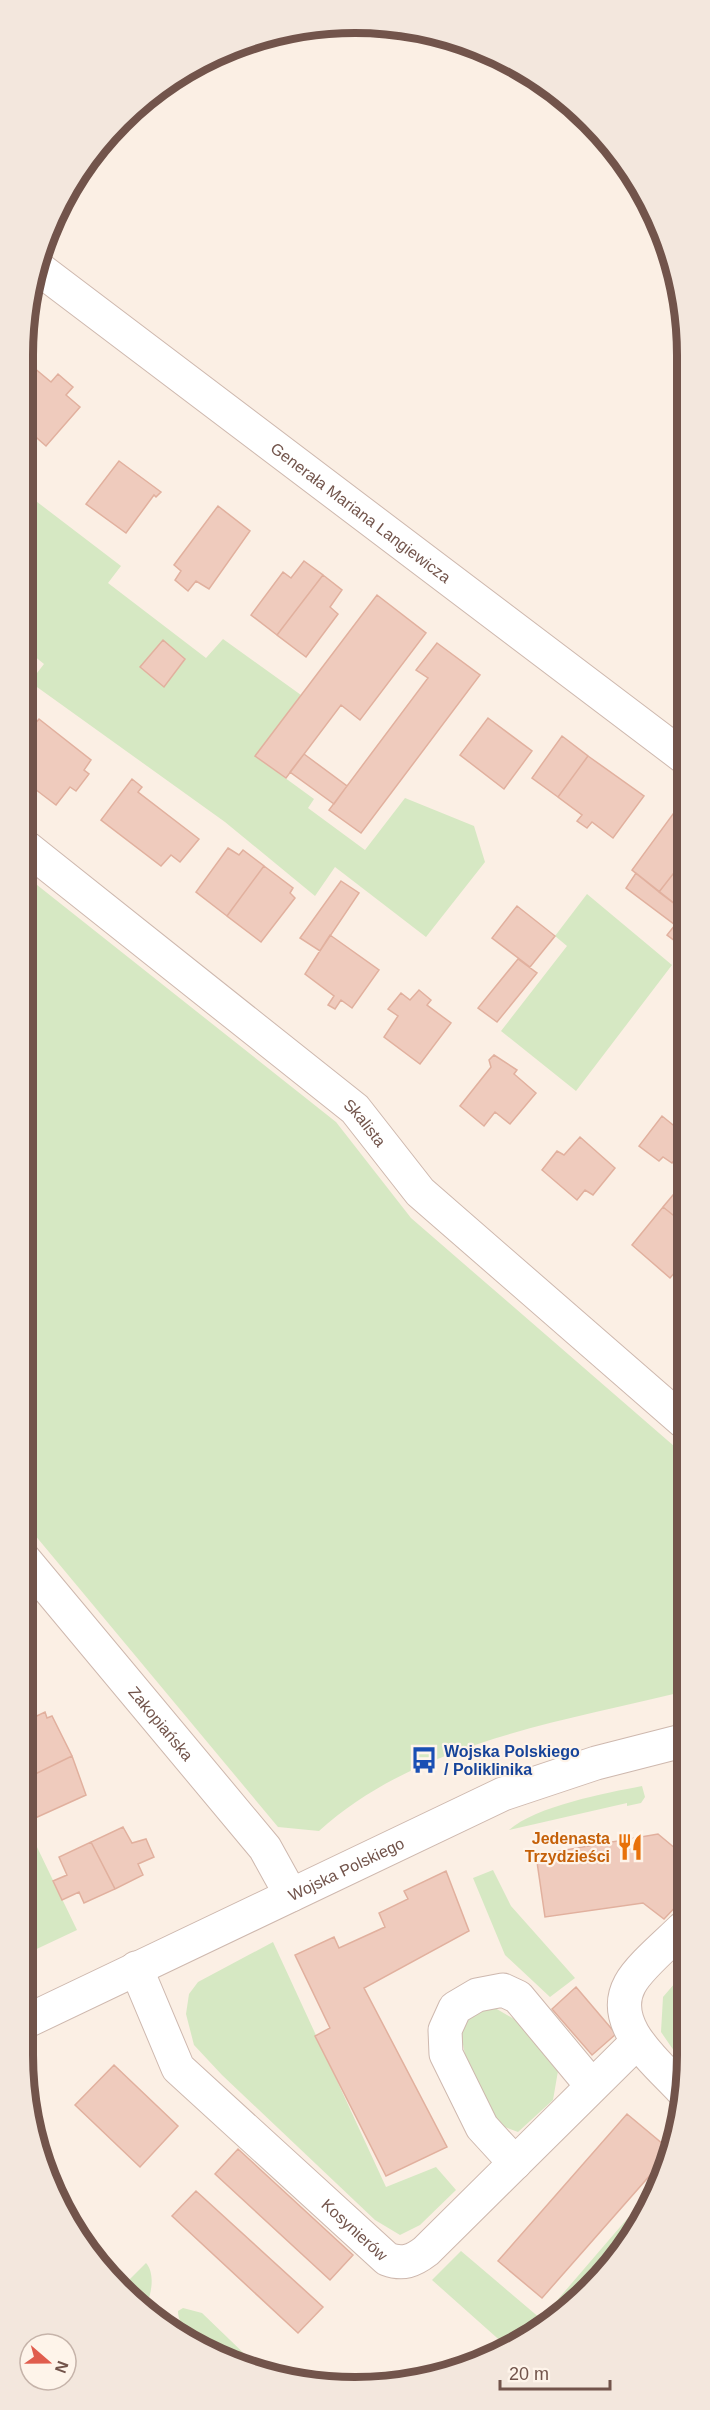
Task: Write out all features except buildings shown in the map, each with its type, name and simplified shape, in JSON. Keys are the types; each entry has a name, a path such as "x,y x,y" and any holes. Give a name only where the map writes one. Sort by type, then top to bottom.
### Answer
{"street":[{"name":"Generała Mariana Langiewicza","path":"44,272 677,752"},
{"name":"Skalista","path":"33,853 355,1109 420,1192 677,1417"},
{"name":"Zakopiańska","path":"33,1570 265,1848 291,1895"},
{"name":"Wojska Polskiego","path":"33,2018 503,1794 596,1763 677,1742"},
{"path":"675,2083 638,2042 624,2015 624,1998 631,1981 677,1934"},
{"name":"Kosynierów","path":"136,1968 178,2068 387,2259 396,2262 415,2260 638,2042"},
{"path":"515,2163 482,2127 446,2054 445,2030 455,2008 477,1995 503,1990 518,1997 592,2086"}],"green space":[{"path":"33,499 121,566 108,583 206,658 223,639 301,695 255,756 314,799 308,808 365,850 405,798 474,826 485,862 426,937 335,867 315,896 225,822 33,684 33,678 44,664 33,655"},
{"path":"33,882 336,1122 411,1218 677,1449 677,1693 539,1726 444,1756 399,1776 357,1801 319,1831 278,1827 33,1533"},
{"path":"587,894 672,965 576,1091 501,1031 567,946 555,936"},
{"path":"642,1786 645,1797 641,1803 627,1806 627,1803 509,1830 553,1807"},
{"path":"33,1839 77,1930 33,1951"},
{"path":"493,1870 511,1906 575,1978 550,1997 505,1955 473,1878"},
{"path":"273,1942 386,2187 436,2167 456,2190 420,2225 400,2235 375,2220 222,2075 194,2045 186,2014 189,1994 198,1982"},
{"path":"677,1981 677,2055 661,2032 663,1997"},
{"path":"495,2008 521,2023 558,2071 553,2100 518,2132 497,2124 467,2064 461,2035 471,2014"},
{"path":"641,2202 623,2234 597,2267 583,2283 544,2315"},
{"path":"461,2251 540,2318 501,2342 432,2280"},
{"path":"146,2263 151,2272 148,2301 127,2283 122,2278 127,2282"},
{"path":"183,2308 202,2313 251,2360 213,2344 185,2329 180,2322 178,2311"}],"place":[{"name":"Wojska Polskiego / Poliklinika","path":"424,1760"},
{"name":"Jedenasta Trzydzieści","path":"630,1847"}]}
